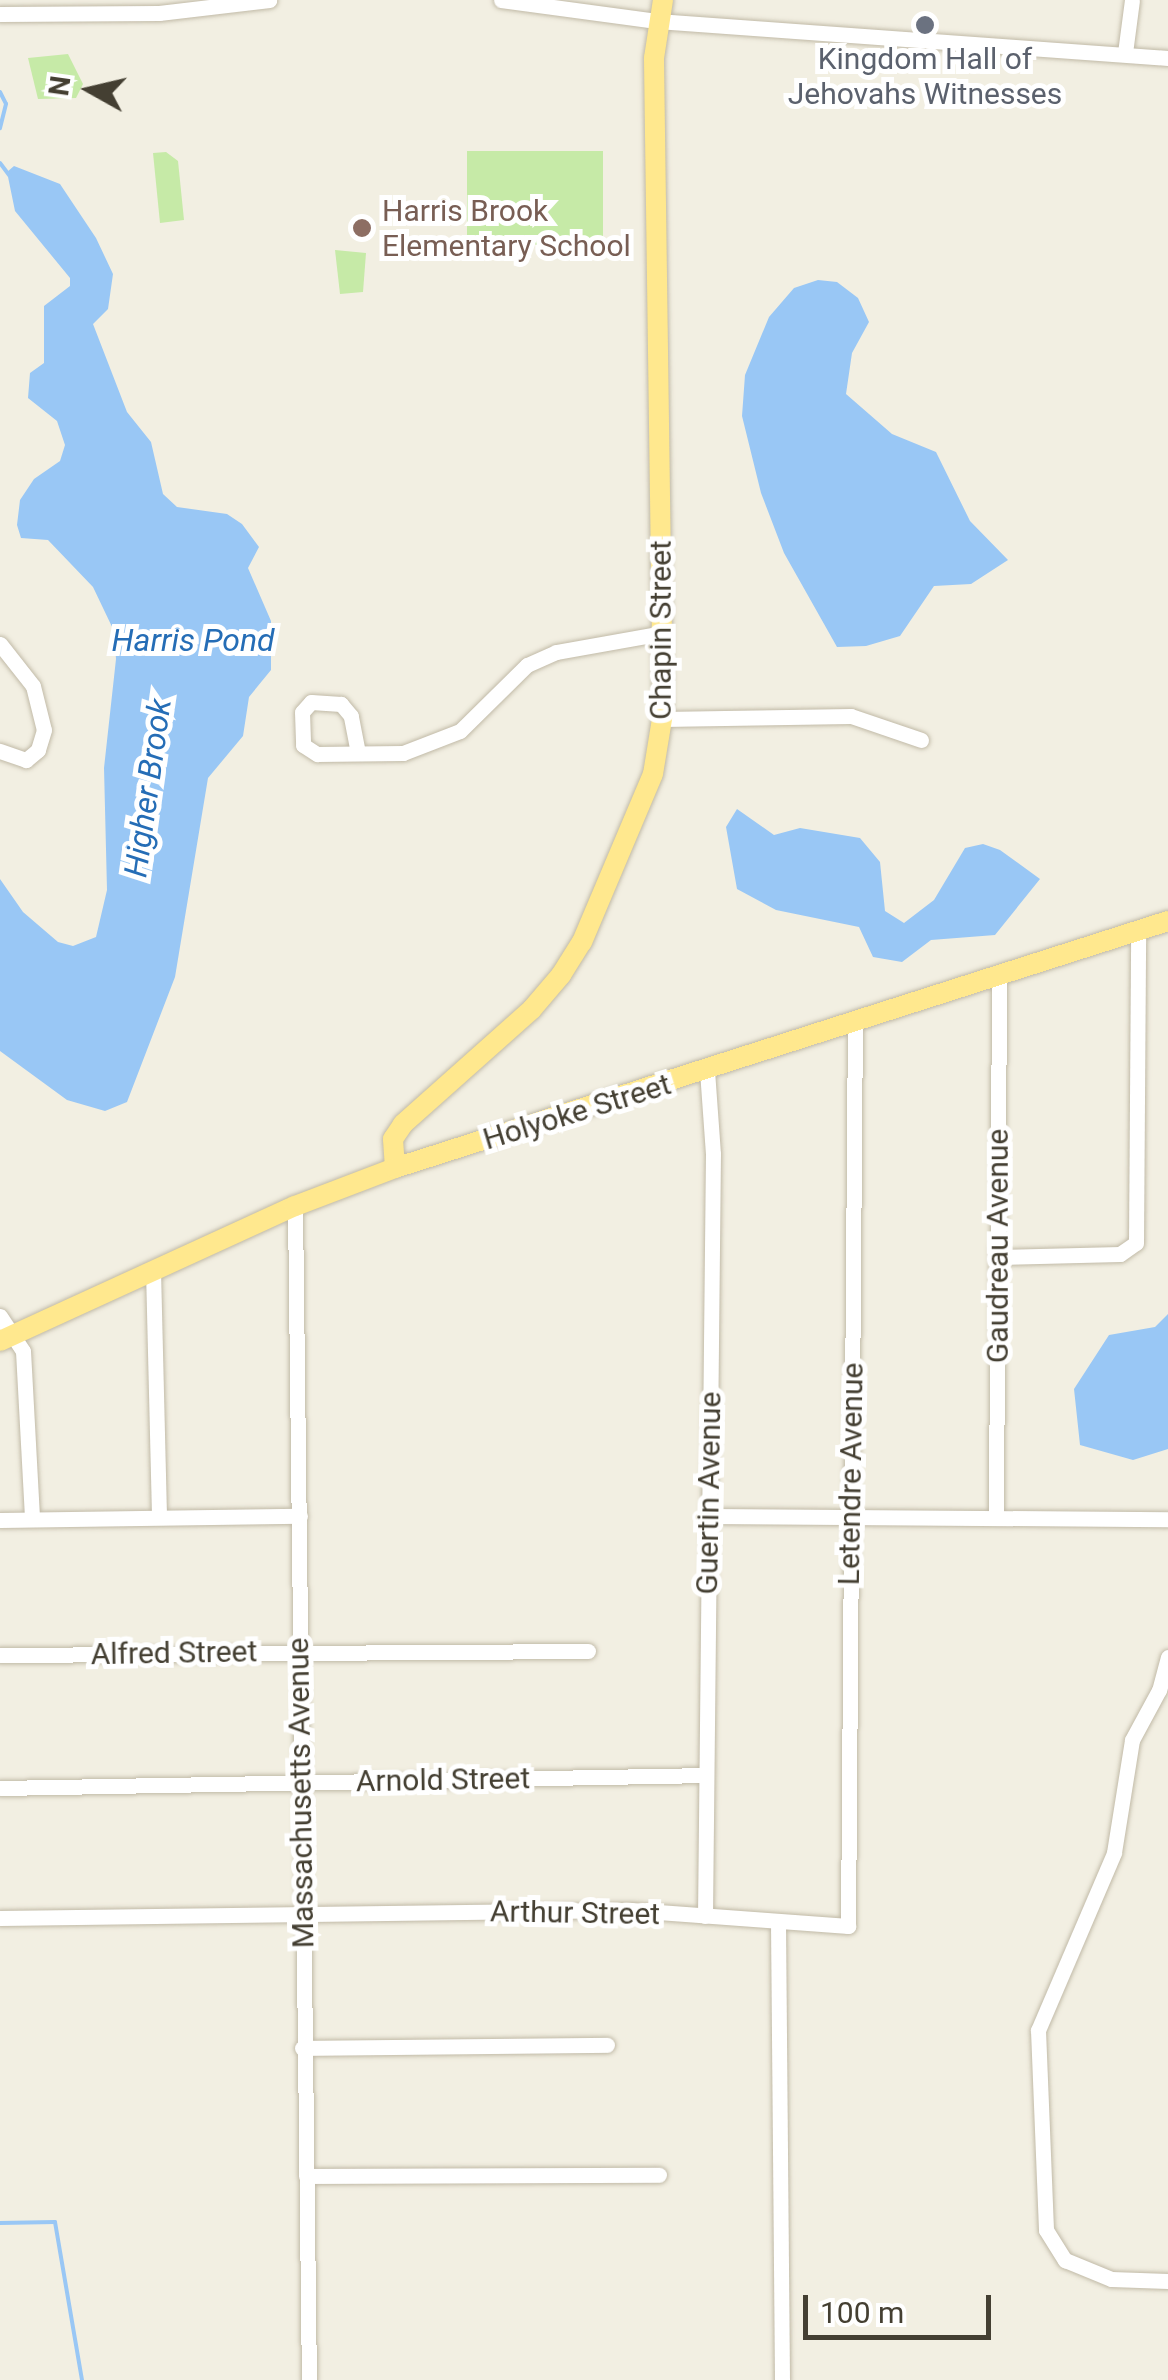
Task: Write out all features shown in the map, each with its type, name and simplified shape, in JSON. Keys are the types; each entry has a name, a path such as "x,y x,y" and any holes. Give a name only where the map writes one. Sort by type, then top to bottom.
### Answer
{"main road":[{"name":"Chapin Street","path":"396,1168 392,1139 403,1124 532,1009 582,942 653,774 662,720 657,21 663,0"},
{"name":"Holyoke Street","path":"7,1338 295,1206 396,1168 1168,921"}],"street":[{"path":"0,14 159,14 268,0"},
{"path":"501,0 657,21 1168,58"},
{"path":"1126,53 1132,0"},
{"path":"358,753 351,716 341,704 311,702 302,712 302,745 317,754 403,753 442,742 528,665 556,652 663,634"},
{"path":"0,644 33,686 44,730 38,750 26,760 0,751"},
{"path":"662,720 851,716 921,740"},
{"path":"998,1257 1120,1254 1136,1242 1138,930"},
{"name":"Gaudreau Avenue","path":"996,1517 999,975"},
{"name":"Letendre Avenue","path":"848,1926 856,1023"},
{"name":"Guertin Avenue","path":"704,1916 713,1154 707,1071"},
{"name":"Massachusetts Avenue","path":"295,1206 308,2380"},
{"path":"153,1270 159,1516"},
{"path":"0,1316 7,1338 23,1351 32,1519"},
{"path":"0,1520 300,1516"},
{"path":"708,1516 1168,1519"},
{"name":"Alfred Street","path":"0,1655 588,1651"},
{"path":"1168,1657 1160,1690 1132,1740 1114,1853 1038,2030 1038,2145 1046,2230 1065,2260 1111,2279 1168,2281"},
{"name":"Arnold Street","path":"0,1788 706,1774"},
{"name":"Arthur Street","path":"0,1918 632,1910 848,1926"},
{"path":"778,1922 782,2380"},
{"path":"302,2048 608,2045"},
{"path":"306,2176 659,2175"}],"green space":[{"path":"68,54 83,84 76,98 38,99 28,58"},
{"path":"467,151 603,151 603,244 467,245"},
{"path":"166,152 178,161 184,220 160,223 153,153"},
{"path":"335,250 366,253 363,292 340,294"}],"water":[{"name":"Harris Pond","path":"14,166 60,184 96,238 113,274 108,309 93,324 127,412 151,442 163,494 177,507 227,514 242,524 259,547 248,568 271,621 271,670 249,697 243,736 208,778 175,977 127,1102 105,1111 67,1100 0,1051 0,879 23,912 58,942 73,946 96,937 107,890 104,768 116,659 114,631 93,587 48,540 21,538 17,525 20,500 34,479 60,461 65,445 57,421 28,398 30,373 44,363 44,306 70,286 70,278 15,211 7,172"},
{"path":"818,280 837,282 858,298 869,322 852,353 846,394 892,434 936,452 970,521 1008,560 971,584 934,586 900,636 866,646 837,647 784,553 761,493 742,416 745,375 769,317 794,288"},
{"path":"737,809 774,835 800,828 860,838 880,862 885,911 904,923 934,900 965,848 983,844 1000,850 1040,879 995,935 931,940 902,962 873,957 859,927 776,910 737,889 726,827"},
{"path":"1168,1314 1168,1449 1133,1460 1080,1445 1074,1389 1109,1335 1155,1327"}],"waterway":[{"name":"Higher Brook","path":"0,92 6,104 0,128"},
{"name":"Higher Brook","path":"0,163 9,175"},
{"name":"Higher Brook","path":"0,2223 55,2222 82,2380"}],"place":[{"name":"Kingdom Hall of Jehovahs Witnesses","path":"925,25"},
{"name":"Harris Brook Elementary School","path":"362,228"}]}
